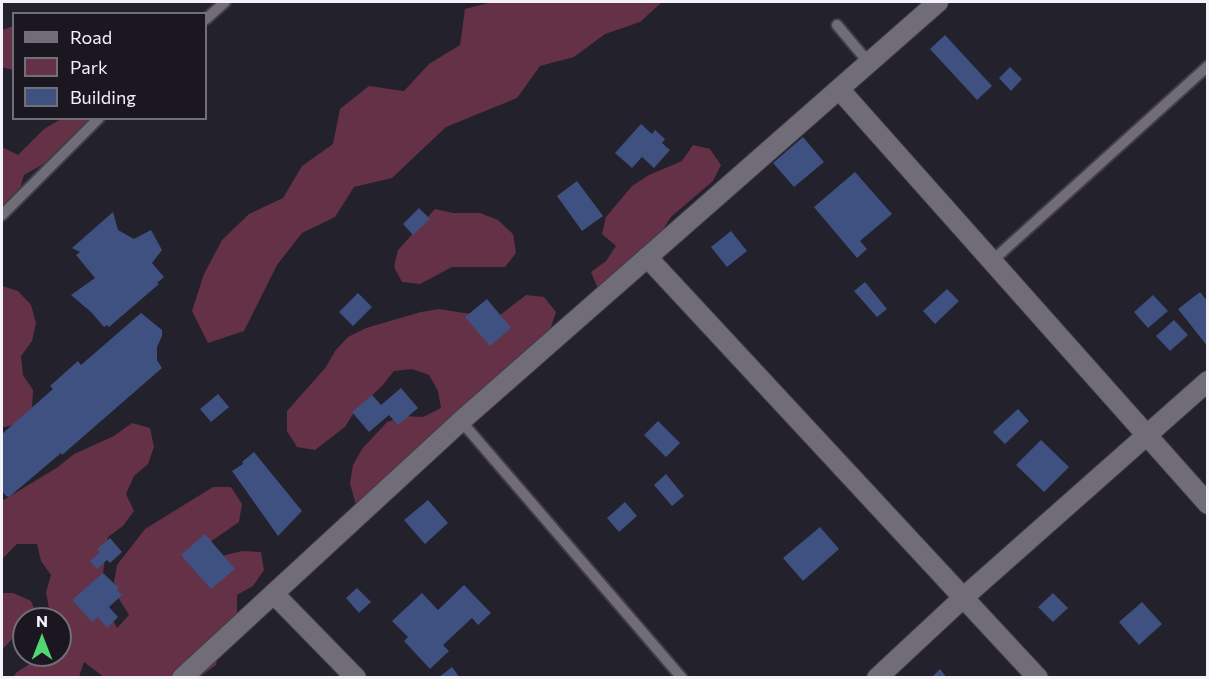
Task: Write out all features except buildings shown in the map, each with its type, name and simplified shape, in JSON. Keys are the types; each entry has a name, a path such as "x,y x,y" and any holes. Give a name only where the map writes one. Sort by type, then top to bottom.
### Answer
{"street":[{"path":"182,678 461,421 938,2"},
{"path":"839,89 1208,504"},
{"path":"647,257 1038,678"},
{"path":"877,678 964,597 1208,381"},
{"path":"274,594 356,678"}],"lane":[{"path":"207,18 225,2"},
{"path":"837,26 869,63"},
{"path":"992,261 1208,66"},
{"path":"2,215 97,120"},
{"path":"461,421 682,678"}],"green space":[{"path":"492,2 662,2 640,22 605,34 574,57 540,66 517,98 446,127 392,178 354,187 335,217 302,233 277,265 244,331 208,343 192,311 204,274 222,240 249,214 283,198 302,166 333,144 340,109 369,86 404,91 429,64 460,45 465,9"},
{"path":"12,27 12,70 2,67 2,30"},
{"path":"59,120 91,120 72,148 24,175 19,192 2,210 2,147 18,155 44,129"},
{"path":"693,145 710,149 721,165 713,181 671,217 643,262 598,289 591,272 606,261 616,246 602,234 606,217 632,186 649,175 682,161"},
{"path":"435,209 453,213 480,213 498,220 513,234 516,253 505,267 452,267 420,284 402,282 394,267 398,250"},
{"path":"2,286 18,291 31,305 36,323 32,341 21,356 23,375 33,390 32,408 22,423 5,427 2,427"},
{"path":"526,295 544,297 556,312 550,330 539,345 509,365 502,382 398,489 387,504 370,512 355,502 350,483 353,465 362,449 387,422 405,416 423,417 441,408 438,391 429,375 412,369 394,371 382,386 355,411 345,427 315,450 297,447 287,431 287,411 326,367 335,351 348,337 366,328 439,309 496,318"},
{"path":"132,423 150,428 154,447 148,464 134,476 126,494 134,511 123,526 108,537 100,594 117,628 129,615 119,599 114,582 117,565 145,529 213,487 231,487 242,504 239,522 210,542 205,560 242,551 261,552 264,570 253,586 237,595 237,614 220,645 216,665 201,676 104,677 84,662 79,677 13,677 25,667 72,667 72,607 49,607 46,592 51,575 41,561 37,544 17,544 2,559 2,501 58,467 74,454 114,436"},
{"path":"2,593 13,593 31,601 33,607 12,607 12,639 2,650"}]}
